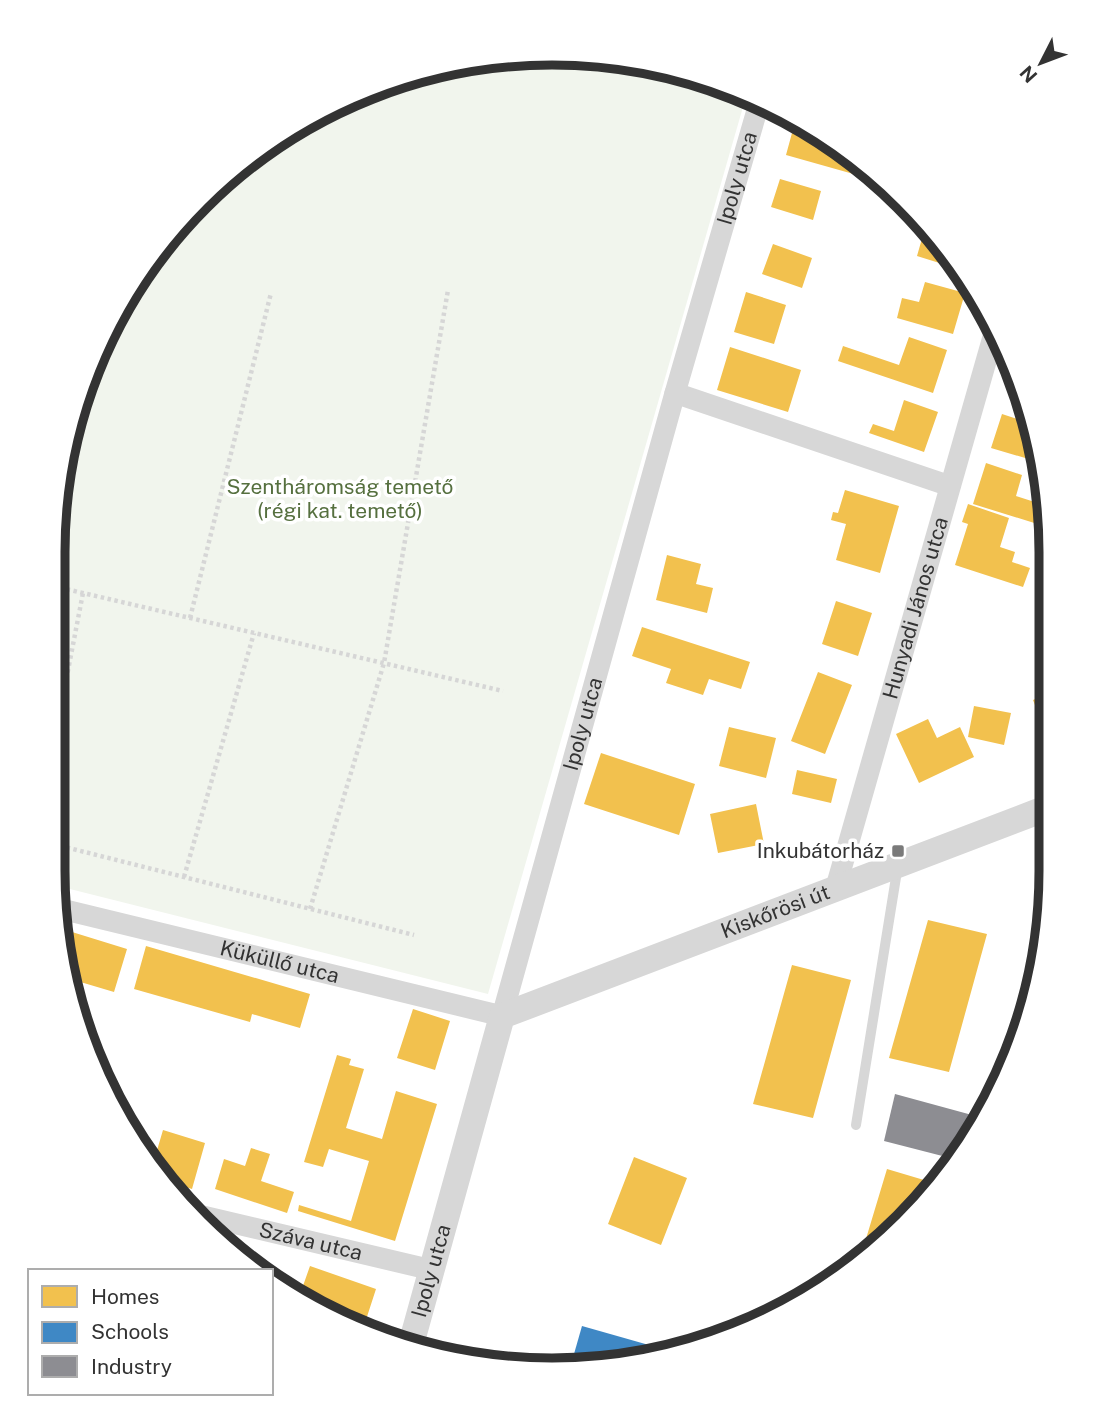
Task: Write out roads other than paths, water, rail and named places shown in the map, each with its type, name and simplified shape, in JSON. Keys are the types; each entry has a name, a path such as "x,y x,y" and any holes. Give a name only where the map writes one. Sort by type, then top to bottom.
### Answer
{"street":[{"name":"Ipoly utca","path":"413,1338 675,393 757,110"},
{"name":"Hunyadi János utca","path":"836,887 992,342"},
{"path":"675,393 950,486"},
{"name":"Kiskőrösi út","path":"502,1016 1039,811"},
{"name":"Küküllő utca","path":"67,910 502,1016"},
{"name":"Száva utca","path":"209,1217 432,1270"}],"lane":[{"path":"856,1125 898,864"}],"place":[{"name":"Inkubátorház","path":"898,851"}],"park label":[{"name":"Szentháromság temető (régi kat. temető)","path":"340,499"}]}
